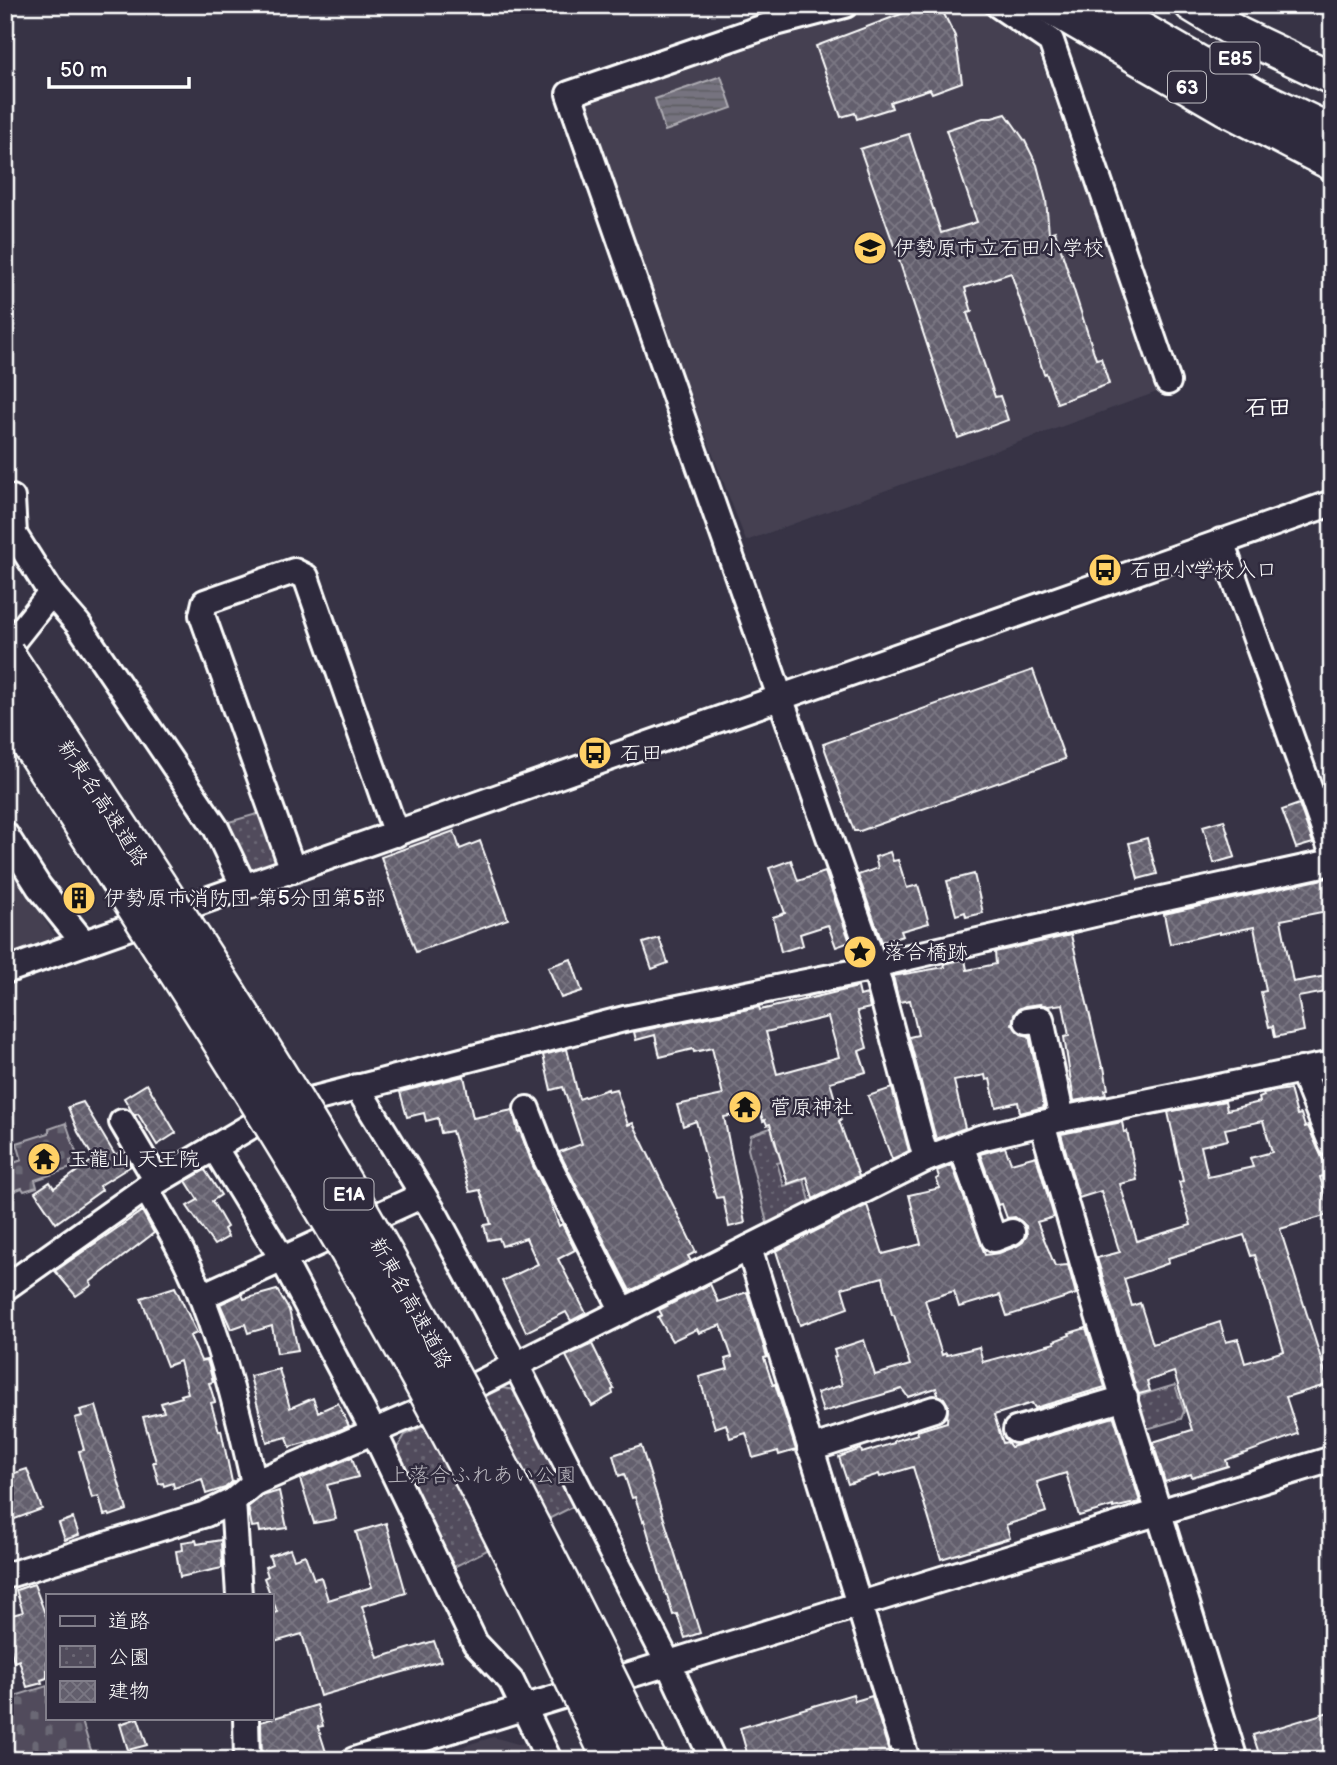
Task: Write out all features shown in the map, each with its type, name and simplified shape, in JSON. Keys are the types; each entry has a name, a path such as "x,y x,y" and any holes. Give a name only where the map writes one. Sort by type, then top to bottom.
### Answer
{"highway":[{"name":"E85","path":"1141,5 1269,76 1332,107"},
{"name":"E85","path":"1065,18 1256,98 1332,134"},
{"name":"新東名高速道路","path":"5,652 231,1002 356,1206 537,1535 647,1760"},
{"name":"新東名高速道路","path":"5,705 215,1029 333,1224 426,1389 494,1518 612,1760"},
{"path":"494,1518 534,1617 601,1760"}],"main road":[{"path":"1191,5 1239,34 1332,78"},
{"name":"63","path":"1065,18 1224,108 1332,164"}],"street":[{"path":"998,5 1065,18 1168,383"},
{"path":"840,6 776,23 569,94 876,968 926,1159"},
{"path":"5,971 1332,503"},
{"path":"10,517 51,593 78,624 216,828 244,887"},
{"path":"1221,541 1332,852"},
{"path":"293,870 202,615 205,602 294,571 306,577 396,834"},
{"path":"5,652 51,593"},
{"path":"5,834 38,887 84,943"},
{"path":"5,1289 151,1185 283,1107 624,1019 876,968 883,963 1332,862"},
{"path":"1041,1019 1052,1121 1098,1315 1236,1760"},
{"path":"5,1576 206,1514 233,1501 254,1483 442,1402 926,1159 961,1145 1052,1121 1332,1064"},
{"path":"1301,1070 1332,1145"},
{"path":"357,1087 423,1195 515,1363 668,1663 713,1760"},
{"path":"527,1109 546,1159 623,1311"},
{"path":"130,1127 151,1185 202,1296 228,1373 254,1483"},
{"path":"961,1145 996,1238"},
{"path":"214,1147 283,1261 374,1432 475,1643 511,1681 549,1760"},
{"path":"202,1296 423,1195"},
{"path":"749,1248 907,1760"},
{"path":"1016,1430 1125,1398"},
{"path":"810,1449 934,1409"},
{"path":"354,1760 1332,1459"},
{"path":"233,1501 239,1594"},
{"path":"246,1720 247,1760"}],"shaded area":[{"name":"伊勢原市立石田小学校","path":"869,5 981,5 1034,40 1157,392 746,541 579,103 769,29 789,33"},
{"path":"721,76 732,108 665,131 655,99"},
{"path":"5,858 56,938 5,955"},
{"path":"493,1737 518,1744 524,1743 534,1760 418,1760"}],"green space":[{"path":"264,812 281,859 278,866 253,873 241,856 229,822"},
{"path":"66,1123 78,1158 70,1161 71,1168 35,1180 37,1187 24,1191 22,1188 5,1194 5,1166 22,1160 17,1143 49,1133 49,1129"},
{"path":"773,1127 792,1134 774,1140 781,1162 777,1163 784,1186 804,1180 811,1204 771,1224 767,1223 748,1149 751,1135"},
{"path":"1175,1385 1184,1411 1181,1419 1147,1429 1144,1427 1135,1397"},
{"name":"上落合ふれあい公園","path":"502,1388 522,1391 580,1503 450,1569 394,1453 405,1435"},
{"path":"46,1686 46,1720 82,1720 94,1760 5,1760 5,1699"}],"building":[{"path":"925,5 939,5 955,36 962,82 932,93 930,89 890,102 892,108 857,119 855,113 841,117 816,46"},
{"path":"1006,114 1025,141 1037,165 1046,200 1049,233 1055,231 1096,359 1101,358 1109,384 1057,403 1046,373 1044,374 1011,273 965,288 972,312 967,313 995,397 1000,396 1008,420 958,438 860,149 909,134 941,233 977,222 946,130"},
{"path":"1033,670 1065,759 854,831 823,744"},
{"path":"1299,804 1313,843 1296,848 1282,810"},
{"path":"1224,820 1235,857 1214,863 1203,826"},
{"path":"454,831 460,849 480,841 508,919 416,952 381,857"},
{"path":"1147,838 1157,874 1138,879 1129,843"},
{"path":"890,852 893,861 898,860 907,888 918,885 929,923 901,931 903,936 882,942 858,875 878,868 875,857"},
{"path":"791,860 798,881 825,872 850,942 836,947 828,925 800,934 803,945 781,952 773,917 785,913 769,868"},
{"path":"974,874 983,913 966,917 965,912 956,915 947,881"},
{"path":"1332,877 1332,910 1281,920 1293,982 1332,975 1332,991 1298,997 1304,1031 1275,1037 1273,1026 1269,1027 1261,992 1266,991 1254,927 1170,944 1164,914"},
{"name":"伊勢原市消防団 第5分団第5部","path":"80,885 92,903 78,912 67,894"},
{"path":"1071,935 1104,1067 1108,1089 1105,1090 1106,1095 1074,1101 1064,1037 1069,1036 1063,1004 1025,1006 1018,1009 1012,1024 1021,1034 1029,1036 1044,1107 1020,1113 1018,1102 996,1107 990,1079 986,1080 985,1075 954,1081 965,1128 936,1139 909,1037 918,1035 910,1000 899,1002 893,976 945,967 944,964 965,959 967,970 996,964 995,952"},
{"path":"659,938 668,963 652,969 643,943"},
{"path":"571,959 582,991 561,998 548,967"},
{"path":"858,987 860,996 867,994 870,1008 857,1011 867,1048 859,1051 866,1072 830,1082 841,1120 839,1121 859,1176 813,1199 807,1177 788,1184 770,1124 767,1125 765,1120 763,1121 760,1110 724,1117 745,1223 729,1227 723,1197 716,1198 696,1121 683,1126 677,1105 723,1095 712,1048 694,1052 693,1049 660,1057 655,1035 636,1040 634,1032 759,1007 760,1010","holes":["828,1017 839,1057 777,1074 766,1032"]},
{"path":"567,1049 579,1099 616,1089 628,1125 633,1123 696,1252 688,1256 691,1261 630,1291 559,1152 582,1144 563,1087 551,1090 543,1055"},
{"path":"464,1076 473,1118 513,1110 518,1132 520,1131 559,1226 562,1224 575,1250 558,1259 586,1313 571,1321 566,1312 526,1332 502,1281 538,1264 526,1238 502,1246 499,1238 488,1240 484,1225 491,1224 480,1190 470,1192 452,1131 441,1133 438,1118 426,1121 424,1113 407,1117 400,1092"},
{"path":"147,1084 176,1133 157,1145 138,1114 132,1112 124,1098"},
{"path":"892,1088 909,1151 892,1159 868,1096"},
{"path":"1290,1089 1297,1115 1301,1114 1305,1127 1308,1126 1323,1160 1327,1159 1331,1174 1320,1177 1331,1214 1280,1229 1329,1384 1286,1397 1298,1434 1226,1460 1228,1466 1165,1482 1153,1442 1192,1430 1174,1372 1147,1381 1150,1391 1139,1394 1136,1389 1097,1258 1120,1252 1101,1191 1079,1198 1061,1134 1122,1122 1124,1132 1127,1131 1137,1180 1120,1184 1137,1241 1191,1225 1179,1182 1183,1181 1168,1112 1225,1101 1227,1110 1260,1102 1259,1098 1264,1096 1263,1093","holes":["1263,1121 1272,1152 1250,1158 1253,1167 1208,1177 1201,1146 1228,1140 1225,1129","1244,1235 1251,1256 1255,1255 1284,1351 1245,1363 1238,1339 1226,1342 1220,1322 1153,1344 1140,1303 1132,1306 1124,1279 1169,1263 1168,1258"]},
{"path":"83,1102 115,1155 122,1151 131,1166 99,1186 102,1190 56,1223 35,1192 50,1182 54,1188 94,1159 78,1132 68,1107"},
{"path":"1005,1147 1011,1163 1036,1156 1054,1217 1037,1222 1055,1266 1068,1265 1076,1294 1007,1316 1000,1295 959,1307 954,1291 925,1300 942,1355 979,1347 983,1362 1055,1343 1054,1341 1070,1335 1069,1333 1086,1328 1105,1387 1035,1408 1032,1403 994,1415 1003,1443 1007,1442 1011,1447 1114,1417 1140,1502 1113,1506 1079,1516 1066,1473 1037,1482 1046,1512 1006,1525 1010,1538 941,1559 913,1467 848,1484 839,1457 861,1449 862,1453 894,1443 918,1434 917,1431 947,1422 948,1405 944,1398 938,1395 936,1388 908,1397 902,1389 823,1412 817,1393 842,1385 834,1350 864,1340 875,1375 910,1365 892,1315 883,1277 842,1288 848,1308 800,1325 776,1251 867,1205 883,1254 921,1244 909,1195 940,1188 936,1179 939,1177 937,1171 952,1165 985,1255 1017,1246 1027,1235 1026,1226 1015,1217 1007,1218 1002,1204 998,1205 980,1154"},
{"path":"205,1170 221,1195 212,1201 227,1227 224,1229 228,1237 214,1245 187,1206 198,1200 186,1181"},
{"path":"142,1211 154,1233 76,1296 55,1271"},
{"path":"710,1284 718,1302 747,1292 767,1357 764,1358 796,1450 779,1455 778,1451 753,1458 746,1433 730,1438 726,1424 715,1428 699,1377 728,1369 725,1359 732,1357 721,1325 699,1333 697,1329 672,1341 658,1317 662,1315 659,1310"},
{"path":"175,1287 197,1333 190,1336 201,1361 207,1360 210,1370 213,1382 209,1383 215,1402 211,1403 219,1431 221,1430 232,1482 225,1488 206,1494 202,1479 174,1488 173,1483 164,1486 163,1483 159,1484 153,1462 156,1462 143,1417 164,1412 161,1403 188,1393 180,1361 167,1366 141,1298"},
{"path":"277,1290 289,1310 298,1350 277,1353 272,1326 248,1333 245,1324 231,1329 220,1304 242,1294 244,1299"},
{"path":"592,1344 614,1389 613,1394 592,1406 566,1356"},
{"path":"279,1369 290,1408 313,1398 318,1412 338,1403 349,1426 290,1447 287,1437 267,1442 250,1376"},
{"path":"96,1406 127,1510 110,1516 104,1515 99,1496 92,1498 79,1451 84,1450 75,1418 82,1416 80,1410"},
{"path":"641,1446 700,1633 685,1638 677,1614 673,1615 635,1497 632,1498 624,1474 619,1476 613,1455"},
{"path":"352,1457 358,1477 327,1485 336,1519 314,1523 300,1479"},
{"path":"27,1469 42,1509 12,1520 5,1503 5,1476"},
{"path":"279,1491 287,1528 260,1532 259,1526 252,1527 248,1507 262,1496"},
{"path":"73,1518 79,1535 65,1540 59,1523"},
{"path":"386,1523 406,1593 362,1606 378,1658 434,1641 441,1661 320,1696 302,1634 273,1642 273,1613 277,1612 273,1594 270,1594 264,1578 268,1576 265,1567 272,1564 269,1556 290,1549 294,1559 305,1555 314,1579 321,1577 328,1600 372,1587 356,1532"},
{"path":"196,1540 197,1544 221,1540 222,1568 180,1577 176,1551 183,1550 182,1542"},
{"path":"34,1584 46,1616 46,1678 41,1680 42,1683 27,1687 19,1660 14,1662 5,1630 5,1617 23,1612 16,1590"},
{"path":"853,1694 855,1701 872,1696 890,1755 887,1756 888,1760 749,1760 740,1728"},
{"path":"317,1705 323,1726 318,1727 326,1752 302,1760 262,1760 261,1722"},
{"path":"1332,1711 1332,1760 1261,1760 1253,1735"},
{"path":"139,1720 147,1745 128,1750 120,1724"}],"place":[{"name":"伊勢原市立石田小学校","path":"870,248"},
{"name":"石田小学校入口","path":"1105,570"},
{"name":"石田","path":"595,753"},
{"name":"伊勢原市消防団 第5分団第5部","path":"79,898"},
{"name":"落合橋跡","path":"860,952"},
{"name":"菅原神社","path":"745,1107"},
{"name":"玉龍山 天王院","path":"44,1159"}],"district":[{"name":"石田","path":"1268,407"}]}
